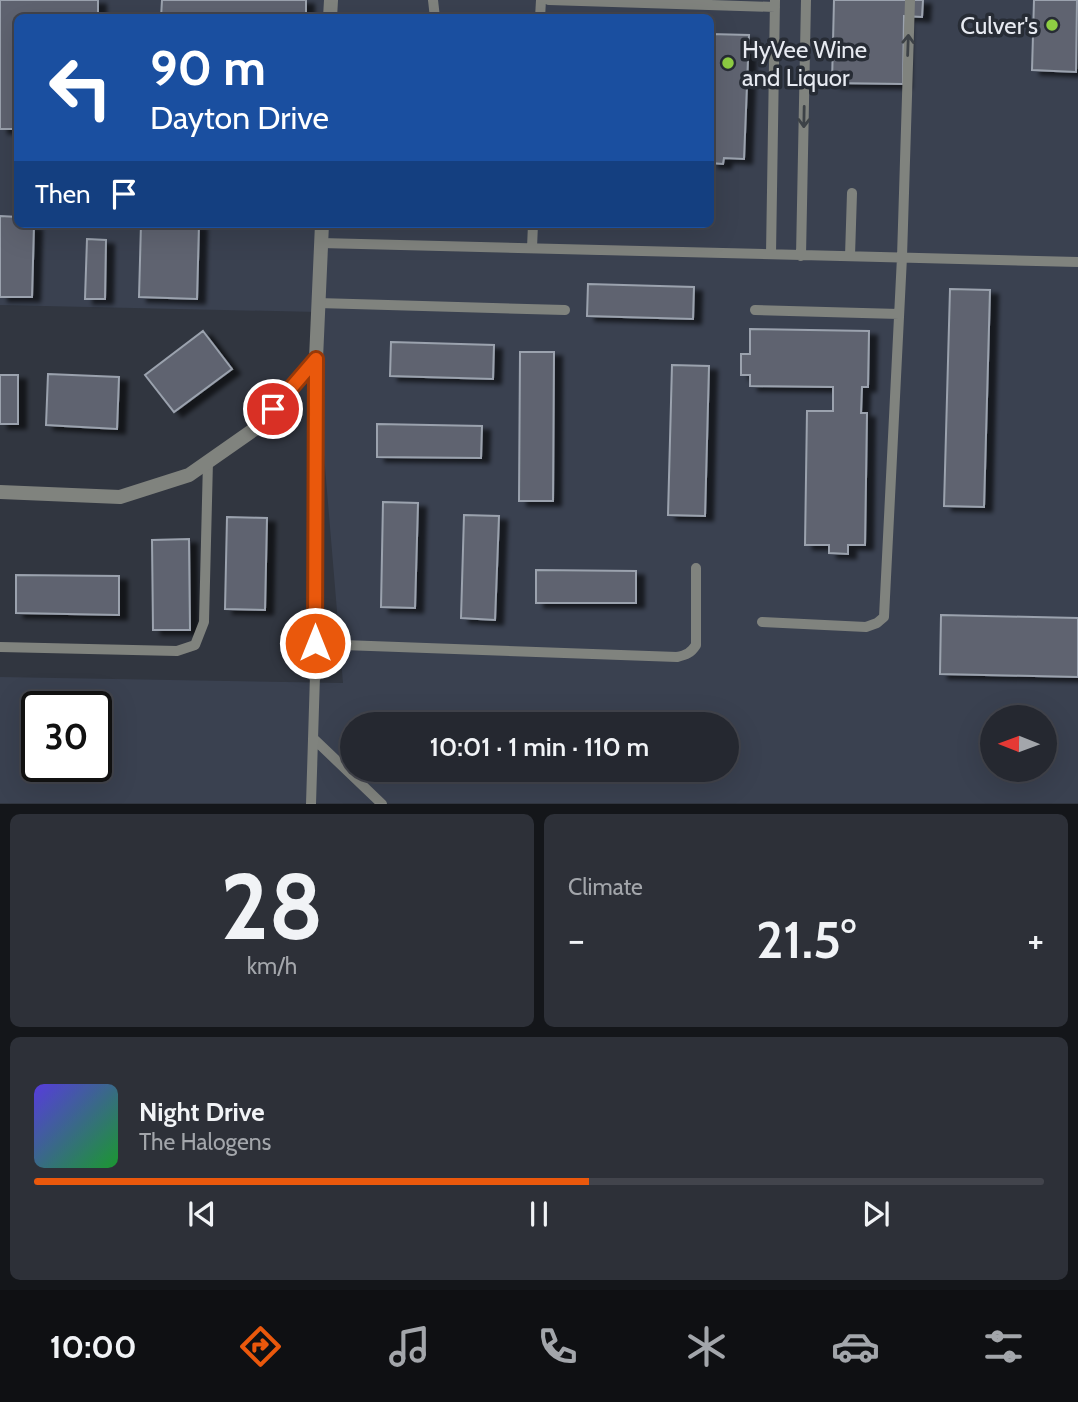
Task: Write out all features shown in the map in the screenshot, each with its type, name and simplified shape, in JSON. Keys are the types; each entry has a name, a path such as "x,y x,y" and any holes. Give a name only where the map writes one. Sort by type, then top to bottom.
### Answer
{"street":[{"path":"315,675 316,359 322,228"},
{"path":"0,492 120,497 189,475 259,426 316,359"}],"lane":[{"path":"549,0 775,3 771,254"},
{"path":"801,256 806,0"},
{"path":"762,622 866,627 884,617 902,257 909,0"},
{"path":"850,256 852,193"},
{"path":"532,248 533,228"},
{"path":"321,243 1078,262"},
{"path":"318,303 565,310"},
{"path":"755,310 899,314"},
{"path":"0,647 177,651 195,645 204,622 208,461"},
{"path":"315,643 685,656 696,645 696,568"},
{"path":"311,803 315,675"},
{"path":"313,738 382,803"}],"shaded area":[{"path":"0,0 1078,0 1078,803 0,803 0,677 343,683 316,359 318,312 0,305"}],"building":[{"path":"0,0 98,0 98,14 14,14 14,129 0,129"},
{"path":"162,0 306,0 306,14 161,14"},
{"path":"834,0 923,0 922,17 904,16 903,84 832,83"},
{"path":"1034,0 1077,0 1076,72 1032,70"},
{"path":"714,34 749,35 744,159 724,158 723,164 714,163"},
{"path":"0,216 14,217 14,228 34,228 32,297 0,297"},
{"path":"141,228 199,228 197,299 139,297"},
{"path":"87,239 106,240 105,299 85,299"},
{"path":"588,284 694,287 693,319 587,316"},
{"path":"950,289 990,290 984,507 944,506"},
{"path":"750,329 869,331 868,387 862,387 861,413 867,413 865,545 848,545 848,554 829,553 829,545 805,545 807,411 833,411 833,387 750,386 750,375 741,375 741,354 750,354"},
{"path":"203,331 232,369 174,412 145,375"},
{"path":"391,342 494,345 493,379 390,376"},
{"path":"520,352 554,352 553,501 519,501"},
{"path":"672,365 709,366 705,516 668,515"},
{"path":"48,374 119,377 117,429 46,425"},
{"path":"0,375 18,375 18,424 0,424"},
{"path":"377,424 482,426 481,458 377,457"},
{"path":"383,502 418,503 415,608 381,607"},
{"path":"464,515 499,516 495,620 461,618"},
{"path":"227,517 267,518 265,610 225,609"},
{"path":"189,539 190,630 153,630 152,540"},
{"path":"536,570 636,571 636,603 536,603"},
{"path":"16,575 119,576 119,615 16,613"},
{"path":"941,615 1078,618 1078,677 940,674"}],"place":[{"name":"Culver's","path":"1052,25"},
{"name":"HyVee Wine and Liquor","path":"728,63"}],"route":[{"path":"273,409 316,359 315,643"}]}
